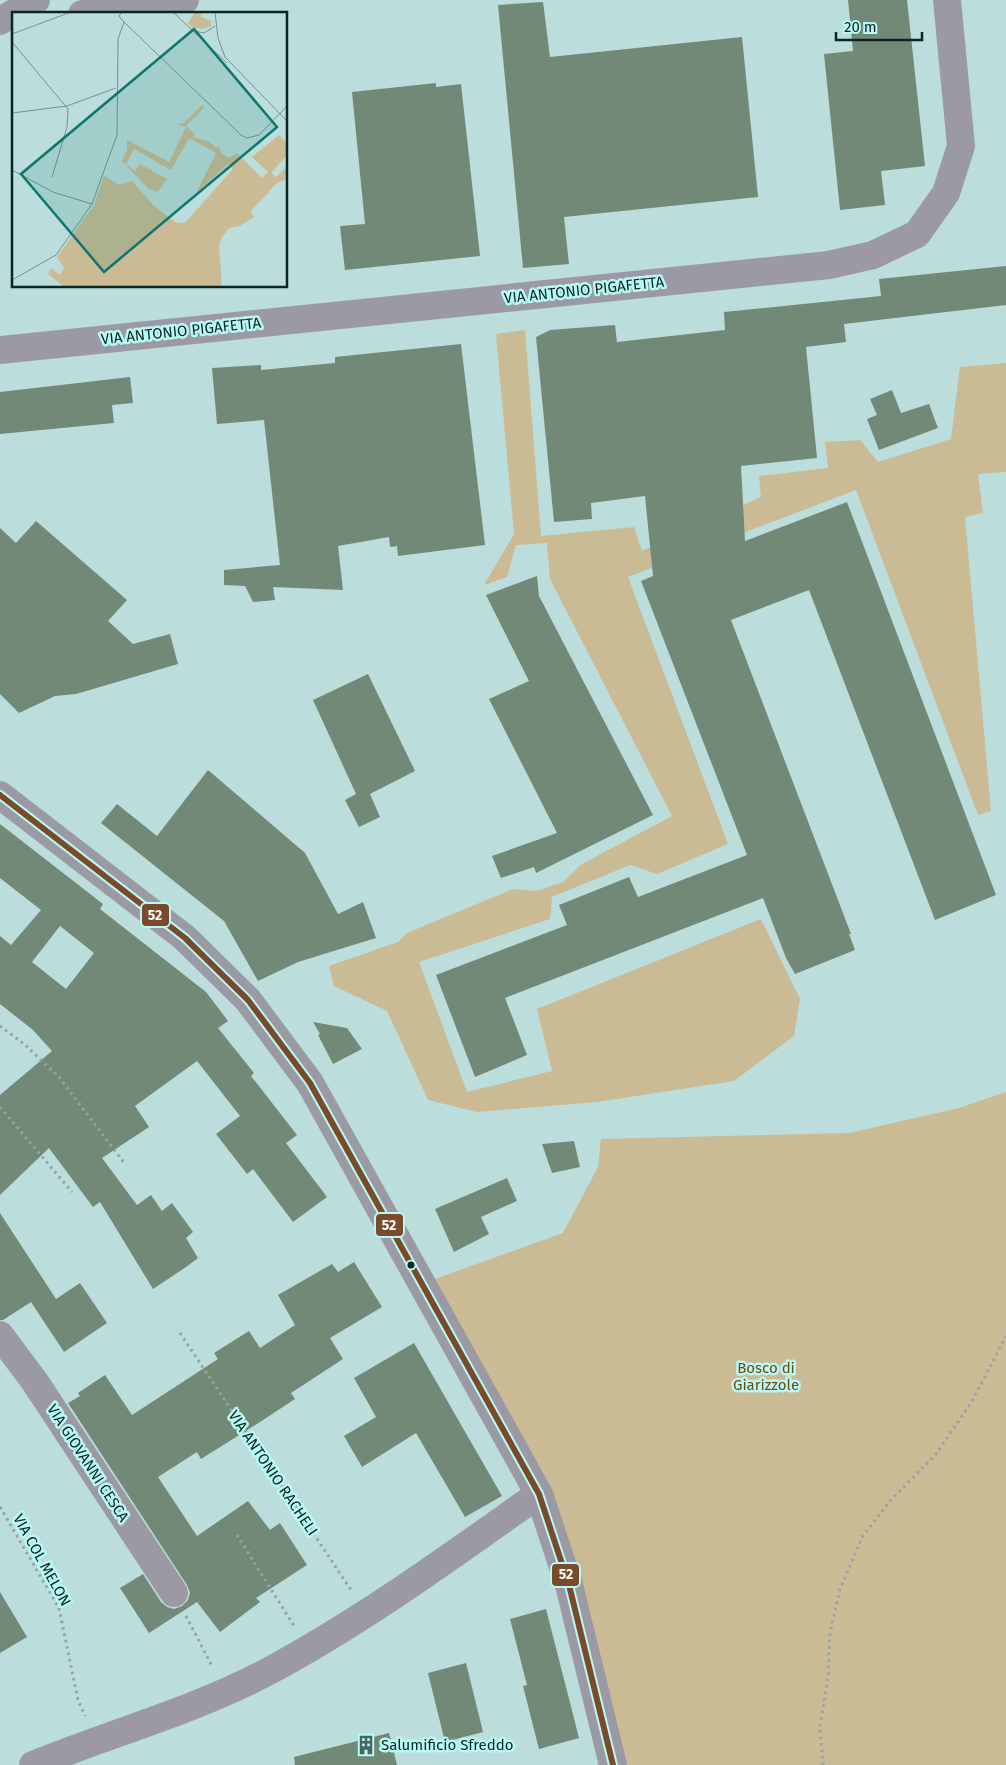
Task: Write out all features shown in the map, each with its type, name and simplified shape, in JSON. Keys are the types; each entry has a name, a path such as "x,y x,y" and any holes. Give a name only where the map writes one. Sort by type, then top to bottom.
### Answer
{"street":[{"path":"17,12 36,0"},
{"path":"97,12 185,0"},
{"name":"VIA ANTONIO PIGAFETTA","path":"0,350 829,265 873,255 917,234 946,193 961,146 947,0"},
{"path":"0,23 12,15"},
{"path":"0,794 184,938 248,1000 310,1083 539,1494 569,1585 613,1765"},
{"name":"VIA GIOVANNI CESCA","path":"0,1335 35,1382 174,1594"},
{"path":"33,1765 224,1692 268,1671 367,1613 436,1568 539,1494"}],"path":[{"path":"0,1026 24,1044 59,1077 125,1164"},
{"path":"0,1107 72,1192"},
{"name":"VIA ANTONIO RACHELI","path":"180,1333 367,1613"},
{"path":"823,1765 820,1727 828,1676 830,1633 840,1589 863,1536 890,1501 936,1454 971,1403 1006,1336"},
{"name":"VIA COL MELON","path":"0,1507 59,1608 78,1700 96,1740"},
{"path":"237,1535 308,1648"},
{"path":"174,1594 224,1692"}],"green space":[{"path":"525,330 541,536 634,527 642,551 761,497 759,476 828,468 825,442 860,440 878,462 951,439 960,367 1006,363 1006,472 978,474 983,513 965,517 991,811 978,815 856,490 628,577 728,844 657,874 630,865 552,897 550,919 419,962 467,1092 552,1071 537,1009 761,919 800,999 794,1036 734,1081 597,1102 477,1112 428,1100 387,1011 334,986 329,966 398,942 407,933 513,889 536,891 563,882 582,864 672,816 550,579 547,543 516,545 507,577 484,585 514,534 496,334"},
{"name":"Bosco di Giarizzole","path":"1006,1092 1006,1765 624,1765 551,1486 432,1280 563,1233 598,1167 601,1139 849,1133 959,1108"}],"building":[{"path":"848,0 907,0 925,166 881,171 885,205 840,210 824,54 853,51"},
{"path":"543,2 550,57 742,37 758,197 564,217 569,264 523,268 498,5"},
{"path":"436,83 436,87 461,84 480,256 345,270 340,226 365,224 352,92"},
{"path":"1006,266 1006,305 844,324 846,342 806,347 817,458 741,466 745,541 847,502 996,895 935,920 809,590 731,620 851,934 849,934 855,950 795,974 786,958 763,898 505,998 527,1055 475,1077 436,975 567,925 559,905 629,877 638,897 747,855 641,581 653,576 645,496 591,503 592,519 554,522 536,337 550,330 615,325 617,342 725,330 724,312 881,296 879,279"},
{"path":"461,344 485,545 398,556 397,546 390,547 389,537 338,546 343,590 273,587 275,600 253,602 245,586 224,585 224,570 280,565 264,420 217,424 212,368 261,365 261,370 335,363 335,357"},
{"path":"130,377 133,403 112,405 114,423 0,434 0,392"},
{"path":"892,390 901,413 929,404 938,428 879,450 867,419 877,415 870,399"},
{"path":"36,521 127,600 108,621 133,644 170,634 178,664 76,694 55,696 19,713 0,694 0,528 16,543"},
{"path":"537,576 539,596 653,815 536,873 534,867 501,878 492,856 557,833 489,699 529,681 486,595"},
{"path":"368,674 415,771 370,794 380,817 359,827 345,800 356,794 313,700"},
{"path":"208,770 305,853 338,914 363,902 376,938 298,962 258,981 224,921 101,823 117,804 157,836"},
{"path":"0,824 103,904 100,909 206,992 228,1021 218,1028 254,1073 251,1076 297,1135 286,1143 327,1197 293,1222 253,1169 247,1174 216,1134 240,1116 197,1061 135,1106 149,1127 102,1158 137,1205 151,1195 162,1211 172,1203 193,1232 186,1238 198,1258 186,1267 153,1289 100,1202 93,1207 49,1148 0,1195 0,1095 52,1051 33,1030 0,1004 0,936 11,945 41,910 0,878","holes":["60,926 94,953 66,989 32,962"]},
{"path":"313,1022 347,1028 362,1049 333,1064"},
{"path":"574,1141 580,1167 552,1173 542,1144"},
{"path":"507,1178 517,1201 481,1217 489,1234 454,1252 435,1209"},
{"path":"0,1213 56,1299 80,1283 107,1323 64,1352 31,1302 3,1320 0,1320"},
{"path":"354,1262 382,1307 330,1338 343,1359 291,1393 295,1399 260,1422 201,1459 197,1452 158,1477 197,1536 248,1501 270,1530 280,1523 307,1565 256,1598 260,1602 220,1632 197,1602 149,1633 120,1588 143,1574 161,1602 167,1607 174,1609 182,1606 188,1600 190,1593 187,1585 68,1403 80,1396 78,1393 105,1375 132,1415 218,1359 214,1353 249,1331 260,1348 295,1325 278,1295 332,1264 338,1272"},
{"path":"414,1343 502,1496 465,1517 416,1433 362,1467 344,1436 376,1417 354,1378"},
{"path":"0,1592 27,1637 0,1653"},
{"path":"546,1609 579,1738 539,1749 523,1686 527,1685 510,1619"},
{"path":"466,1663 483,1732 445,1742 428,1673"},
{"name":"Salumificio Sfreddo","path":"389,1733 397,1765 295,1765 294,1757"}],"transit line":[{"name":"52","path":"0,795 185,938 248,1000 310,1083 539,1494 569,1585 613,1765"}],"place":[{"name":"Salumificio Sfreddo","path":"366,1745"}]}
